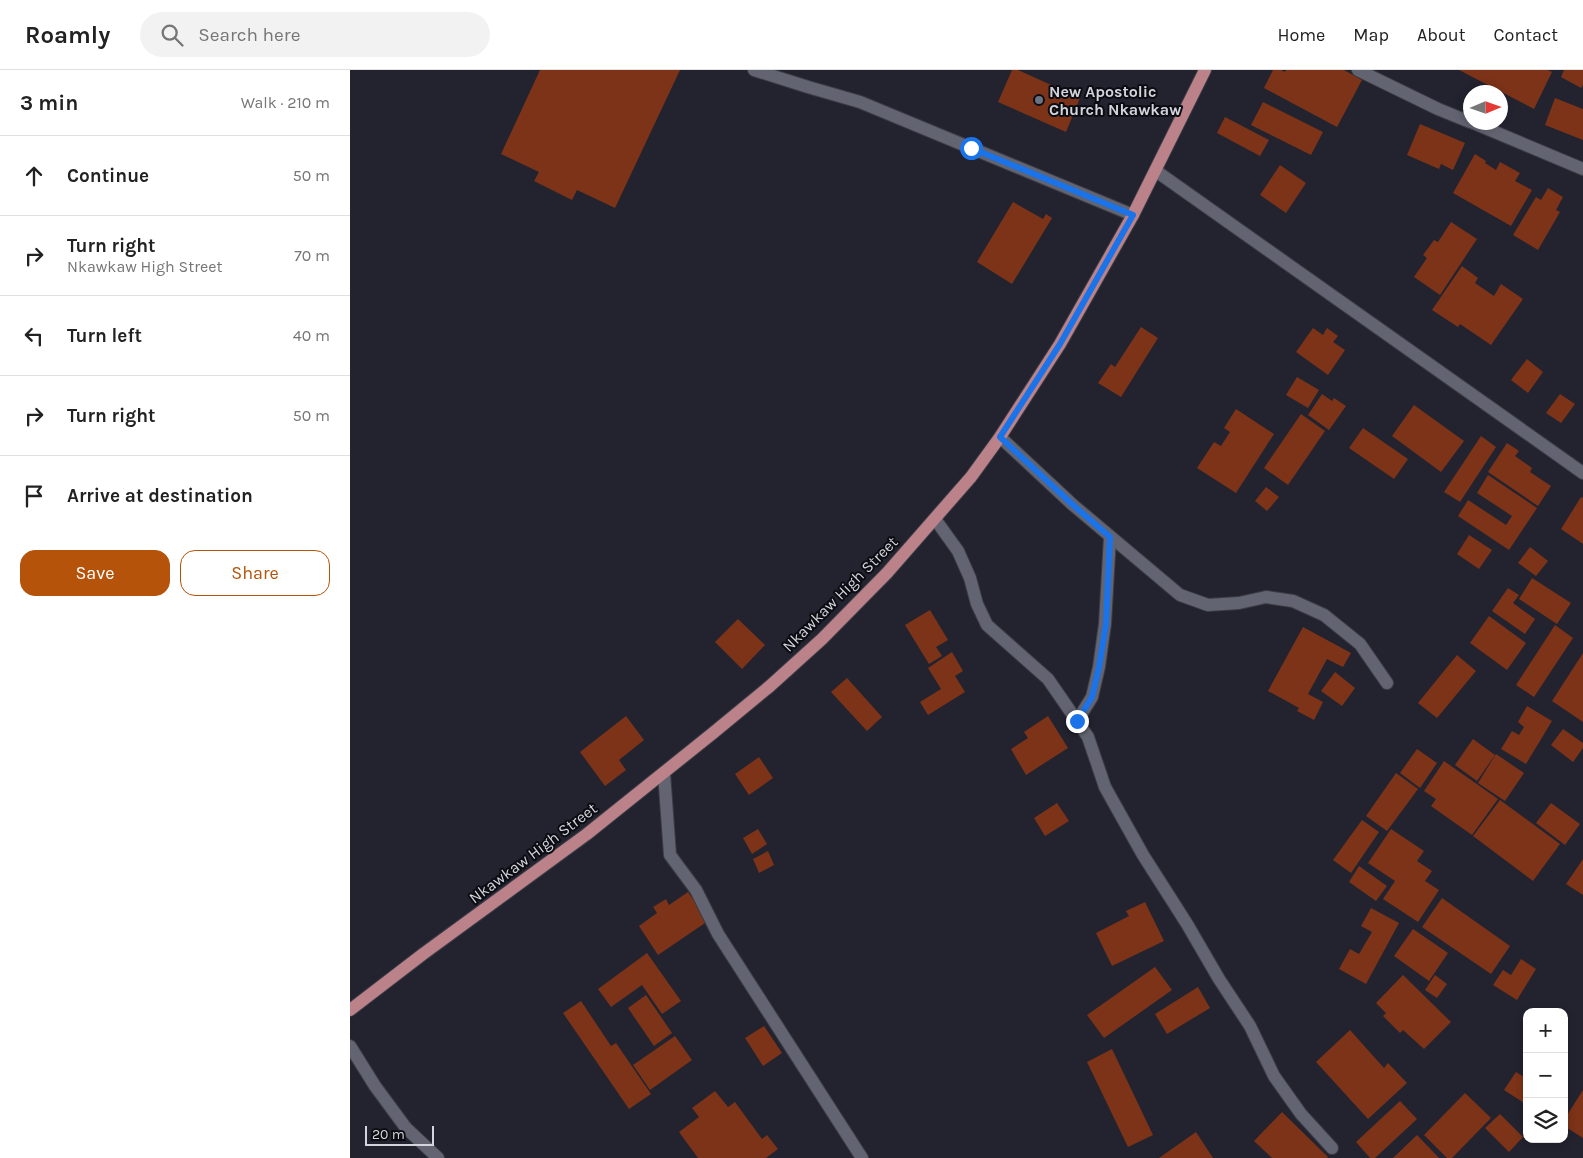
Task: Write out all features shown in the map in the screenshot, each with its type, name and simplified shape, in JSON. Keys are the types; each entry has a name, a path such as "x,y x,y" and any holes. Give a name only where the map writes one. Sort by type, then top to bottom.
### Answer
{"main road":[{"name":"Nkawkaw High Street","path":"350,1010 587,834 664,773 770,686 822,639 887,573 971,477 1000,437 1060,344 1133,215 1205,70"}],"street":[{"path":"754,70 860,102 1133,215"},
{"path":"1358,70 1438,109 1463,119"},
{"path":"1490,130 1583,169"},
{"path":"1156,171 1583,474"},
{"path":"1000,437 1073,505 1180,596 1208,605 1239,603 1266,598 1292,601 1324,615 1360,644 1387,683"},
{"path":"935,518 958,551 970,578 977,604 987,625 1048,679 1077,721 1088,738 1105,787 1143,855 1250,1026 1274,1076 1301,1114 1332,1148"},
{"path":"1077,721 1092,697 1099,667 1106,624 1110,537"},
{"path":"664,773 670,855 696,890 718,934 862,1158"},
{"path":"350,1046 375,1086 406,1128 438,1158"}],"building":[{"path":"540,70 680,70 615,208 577,190 572,200 534,181 539,172 501,154"},
{"name":"New Apostolic Church Nkawkaw","path":"1012,70 1018,70 1080,98 1066,132 998,102"},
{"path":"1273,70 1285,72 1286,70 1344,70 1362,80 1337,127 1264,88"},
{"path":"1459,70 1548,70 1552,72 1534,109 1508,95 1508,85 1488,85"},
{"path":"1564,70 1583,70 1583,85 1581,88 1561,77"},
{"path":"1555,98 1583,109 1583,140 1545,125"},
{"path":"1263,102 1323,132 1311,155 1251,125"},
{"path":"1225,117 1269,140 1260,156 1217,133"},
{"path":"1420,124 1465,143 1453,170 1441,164 1439,169 1407,155"},
{"path":"1475,154 1496,170 1500,162 1520,173 1515,181 1532,190 1511,226 1453,193"},
{"path":"1280,165 1306,183 1286,213 1260,195"},
{"path":"1548,188 1563,197 1556,210 1560,212 1538,250 1513,235 1536,197 1541,200"},
{"path":"1013,202 1043,219 1046,214 1052,218 1012,284 977,262"},
{"path":"1451,222 1477,239 1440,295 1414,277 1427,258 1423,255 1434,240 1438,242"},
{"path":"1462,266 1478,278 1475,283 1494,296 1501,284 1523,299 1491,345 1460,324 1458,327 1432,310"},
{"path":"1141,327 1158,338 1121,397 1098,383 1111,364 1115,367"},
{"path":"1313,328 1323,335 1327,328 1338,336 1333,342 1345,350 1328,375 1296,352"},
{"path":"1527,359 1543,372 1528,393 1511,380"},
{"path":"1297,377 1319,390 1308,408 1286,395"},
{"path":"1322,394 1332,401 1334,398 1346,406 1329,430 1308,415"},
{"path":"1560,394 1575,404 1561,423 1546,413"},
{"path":"1414,405 1464,441 1441,472 1392,436"},
{"path":"1236,409 1274,434 1236,493 1197,468 1214,442 1221,446 1230,432 1224,428"},
{"path":"1301,414 1325,431 1288,485 1264,468"},
{"path":"1363,428 1408,459 1394,479 1349,448"},
{"path":"1481,436 1496,447 1460,502 1444,492"},
{"path":"1507,443 1519,451 1515,456 1532,468 1530,472 1551,486 1538,506 1488,472"},
{"path":"1488,475 1537,508 1509,550 1458,516 1468,500 1506,525 1512,516 1477,493"},
{"path":"1266,487 1279,497 1267,511 1255,501"},
{"path":"1581,497 1583,498 1583,544 1561,529"},
{"path":"1469,535 1492,550 1479,569 1457,554"},
{"path":"1530,547 1548,561 1536,576 1518,563"},
{"path":"1532,578 1571,603 1557,624 1519,599"},
{"path":"1508,588 1519,595 1513,603 1535,619 1525,634 1492,611"},
{"path":"930,610 948,640 936,647 942,656 929,664 905,625"},
{"path":"1489,616 1526,643 1507,670 1470,643"},
{"path":"738,619 765,645 742,669 715,642"},
{"path":"1555,625 1573,638 1534,697 1516,685"},
{"path":"1303,627 1351,653 1343,667 1327,659 1308,694 1323,702 1314,720 1297,711 1299,708 1268,691"},
{"path":"952,652 963,671 955,676 965,692 928,715 920,702 941,689 928,668"},
{"path":"1583,653 1583,722 1552,701"},
{"path":"1457,655 1476,671 1437,718 1418,703"},
{"path":"1335,672 1355,688 1342,706 1321,691"},
{"path":"847,678 882,717 867,731 831,692"},
{"path":"1527,706 1552,721 1526,764 1501,749 1512,731 1519,735 1524,727 1518,722"},
{"path":"626,716 644,740 619,760 626,770 605,786 580,752"},
{"path":"1048,716 1068,748 1026,775 1011,749 1028,738 1024,732"},
{"path":"1563,729 1583,743 1583,748 1573,762 1551,745"},
{"path":"1473,739 1495,755 1477,781 1455,765"},
{"path":"1417,749 1437,763 1420,788 1400,773"},
{"path":"1496,754 1524,773 1505,801 1478,783"},
{"path":"759,757 773,778 749,795 735,774"},
{"path":"1444,761 1498,799 1472,835 1431,806 1436,799 1424,791"},
{"path":"1396,773 1418,789 1387,831 1366,816"},
{"path":"1500,800 1560,844 1533,881 1473,836"},
{"path":"1057,803 1069,821 1045,836 1034,818"},
{"path":"1551,803 1580,824 1565,845 1536,823"},
{"path":"1362,820 1379,832 1351,873 1333,860"},
{"path":"758,829 767,844 752,854 743,838"},
{"path":"1391,829 1424,851 1417,861 1432,871 1425,881 1439,890 1418,922 1383,899 1395,881 1368,863"},
{"path":"768,851 774,865 759,873 753,859"},
{"path":"1583,859 1583,895 1566,884"},
{"path":"1359,866 1387,886 1376,901 1349,882"},
{"path":"688,892 708,921 658,955 639,926 657,913 653,907 666,899 669,905"},
{"path":"1442,898 1510,946 1491,974 1422,927"},
{"path":"1145,902 1164,941 1112,966 1096,933 1129,916 1126,911"},
{"path":"1371,908 1399,923 1366,984 1339,969 1350,949 1359,954 1372,932 1361,926"},
{"path":"1413,929 1448,953 1429,981 1394,956"},
{"path":"647,953 681,1001 662,1014 642,985 611,1007 598,989"},
{"path":"1521,959 1536,969 1517,1000 1493,985 1503,970 1511,975"},
{"path":"1155,967 1172,990 1104,1038 1087,1015"},
{"path":"1403,975 1451,1022 1424,1049 1403,1030 1400,1033 1383,1016 1386,1013 1376,1003"},
{"path":"1435,975 1447,984 1437,998 1425,990"},
{"path":"1198,987 1210,1008 1167,1034 1155,1014"},
{"path":"646,995 672,1033 654,1046 628,1008"},
{"path":"581,1001 611,1046 616,1043 651,1094 629,1109 563,1013"},
{"path":"764,1026 782,1053 763,1066 745,1038"},
{"path":"1350,1030 1384,1068 1388,1063 1407,1083 1368,1119 1316,1062"},
{"path":"675,1036 692,1060 650,1090 633,1065"},
{"path":"1112,1049 1153,1135 1128,1147 1087,1062"},
{"path":"1516,1072 1523,1076 1523,1102 1504,1090"},
{"path":"1583,1090 1583,1138 1568,1129 1568,1114"},
{"path":"715,1091 728,1107 735,1102 762,1139 767,1135 778,1149 766,1158 698,1158 679,1132 699,1117 692,1108"},
{"path":"1465,1093 1491,1118 1452,1158 1447,1158 1424,1135"},
{"path":"1400,1101 1417,1119 1375,1158 1370,1158 1356,1142"},
{"path":"1282,1112 1327,1158 1272,1158 1254,1141"},
{"path":"1500,1114 1523,1137 1509,1152 1485,1128"},
{"path":"1196,1132 1213,1158 1159,1158"},
{"path":"1417,1135 1439,1158 1393,1158"}],"place":[{"name":"New Apostolic Church Nkawkaw","path":"1039,100"}],"route":[{"path":"971,148 1133,215 1060,344 1000,437 1110,537 1106,624 1099,667 1092,697 1077,721"}]}
